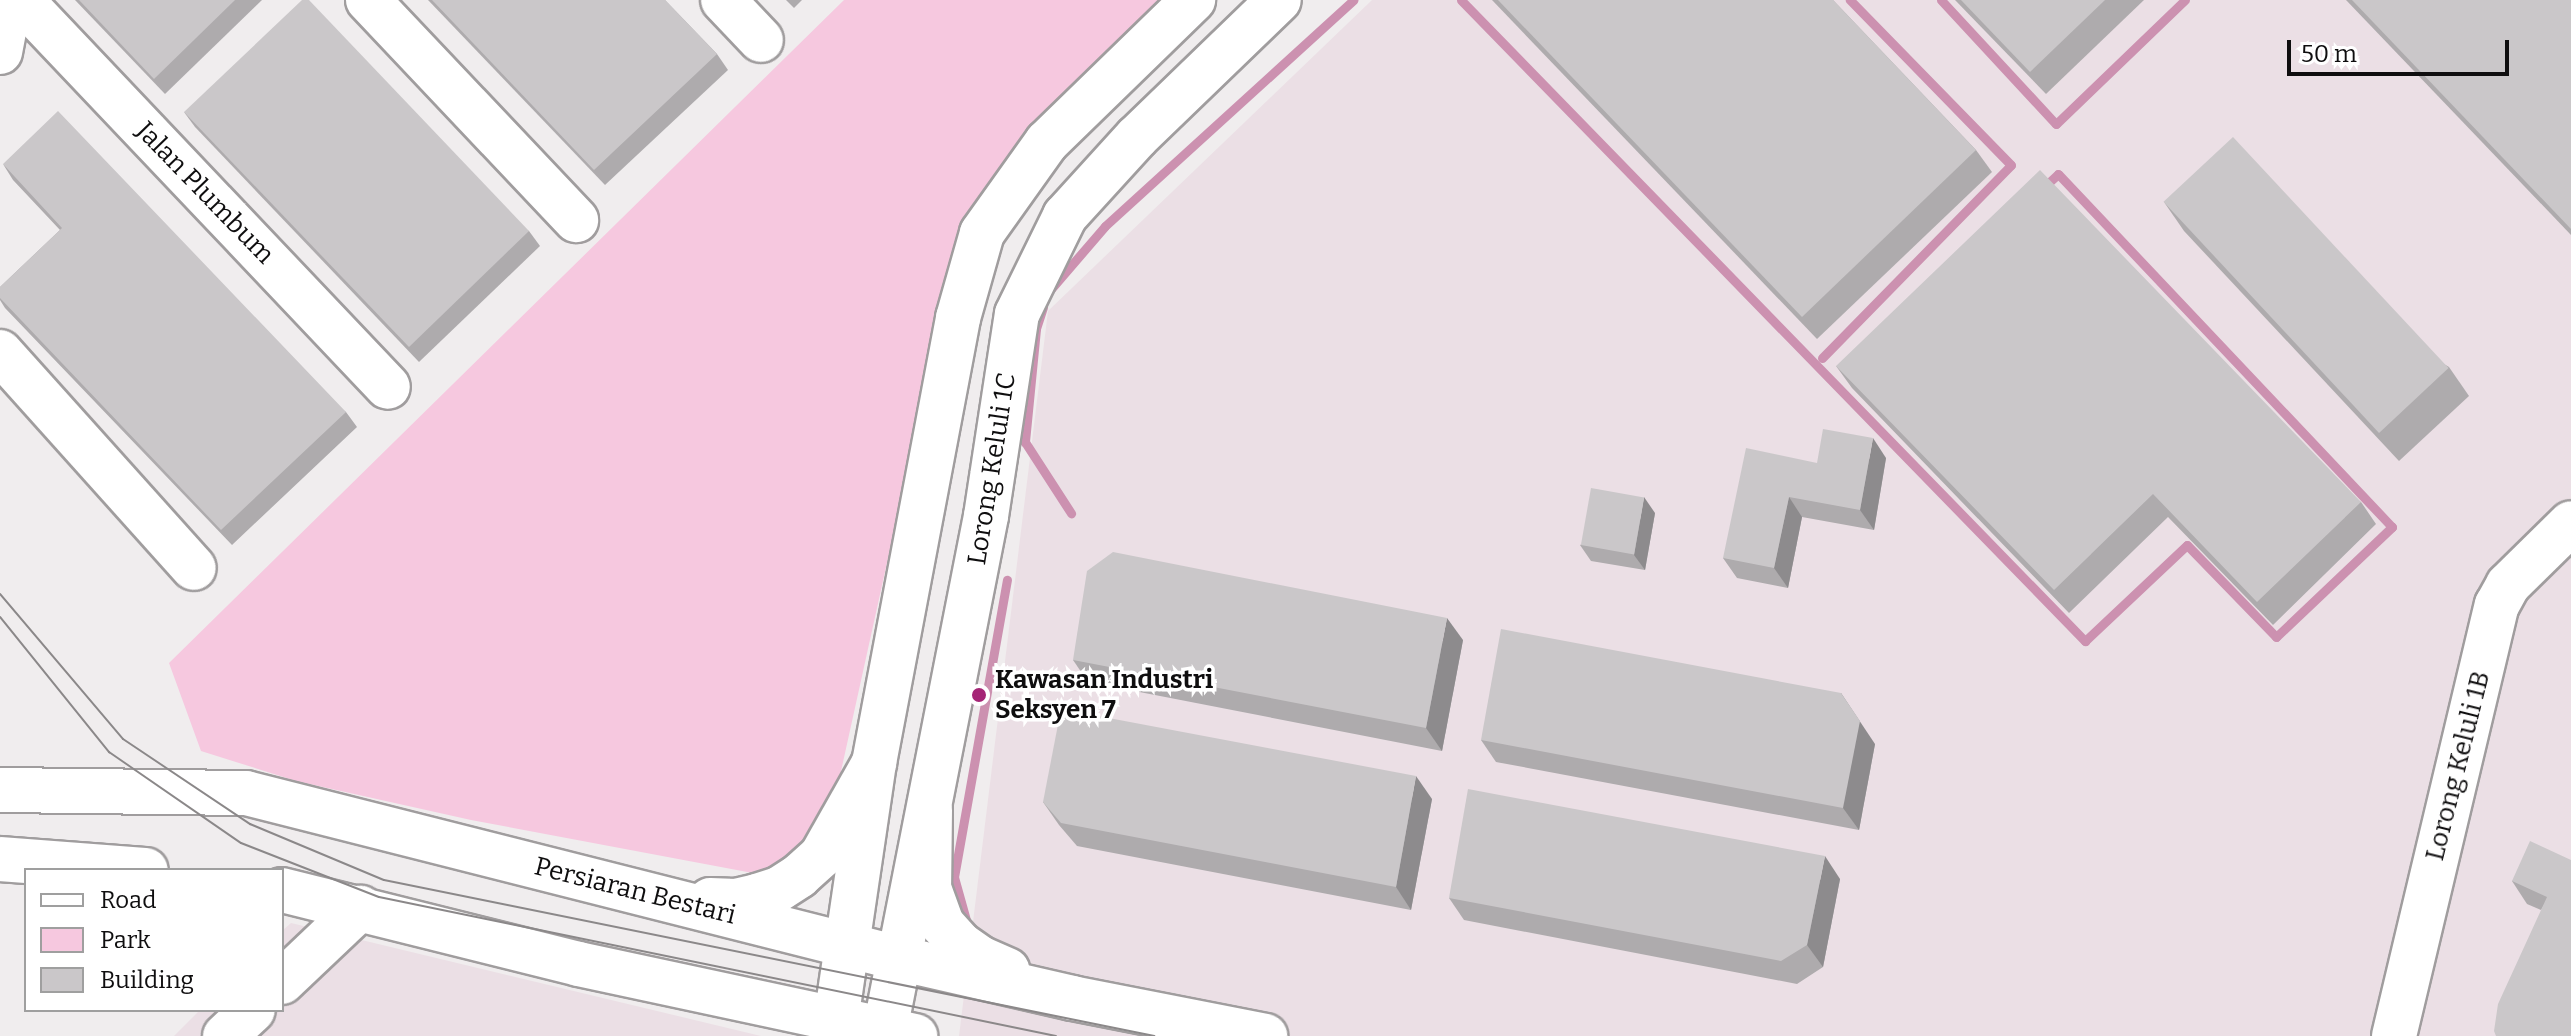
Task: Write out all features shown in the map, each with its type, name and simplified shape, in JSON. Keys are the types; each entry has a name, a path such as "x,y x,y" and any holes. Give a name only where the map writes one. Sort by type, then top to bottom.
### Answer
{"street":[{"path":"0,52 10,0"},
{"name":"Jalan Plumbum","path":"21,0 388,387"},
{"path":"368,0 576,220"},
{"path":"723,0 761,40"},
{"path":"836,1020 874,763 958,318 982,233 1047,142 1193,0"},
{"name":"Lorong Keluli 1C","path":"900,1033 898,958 930,810 986,516 1017,314 1065,216 1137,137 1279,0"},
{"path":"0,352 194,568"},
{"name":"Lorong Keluli 1B","path":"2394,1036 2497,605 2508,585 2571,523"},
{"path":"636,891 736,901 779,889 822,855 874,763"},
{"name":"Persiaran Bestari","path":"0,790 246,793 898,958 1072,998 1265,1036"},
{"path":"930,810 929,888 942,924 960,944 980,958 1072,998"},
{"path":"9,857 125,868"},
{"path":"284,890 579,964 900,1033"},
{"path":"284,980 360,908"},
{"path":"225,1036 251,1012"}],"shaded area":[{"path":"1372,0 2571,0 2571,1036 959,1036 1048,311"},
{"path":"291,923 761,1036 174,1036 198,1012 284,1012 284,929"}],"green space":[{"path":"844,0 1163,0 1020,138 969,217 937,336 834,803 813,834 790,855 758,874 471,820 296,781 201,751 169,663"}],"building":[{"path":"79,0 235,0 154,79"},
{"path":"302,0 309,0 529,231 409,347 184,112"},
{"path":"432,0 665,0 717,54 594,170"},
{"path":"1498,0 1833,0 1976,150 1802,317"},
{"path":"1961,0 2105,0 2030,72"},
{"path":"2352,0 2571,0 2571,229"},
{"path":"58,111 346,412 221,530 0,298 0,287 62,228 3,164"},
{"path":"2233,137 2449,368 2379,433 2164,202"},
{"path":"2040,170 2361,502 2257,602 2153,494 2054,590 1836,366"},
{"path":"1823,429 1873,438 1860,510 1789,497 1774,568 1723,558 1746,448 1817,463"},
{"path":"1591,488 1644,497 1634,554 1581,545"},
{"path":"1113,552 1447,618 1426,728 1073,660 1087,571"},
{"path":"1501,629 1841,693 1860,721 1843,808 1481,740"},
{"path":"1061,709 1416,776 1396,887 1061,823 1043,802"},
{"path":"1468,789 1825,856 1807,945 1781,961 1449,898"},
{"path":"2530,841 2571,860 2571,1036 2496,1036 2494,1031 2498,1004 2547,897 2512,881"}],"waterway":[{"path":"1050,290 1105,226 1353,0"},
{"path":"1461,0 2085,641 2187,545 2276,637 2392,527 2058,174 2042,189"},
{"path":"1822,358 2011,165 1850,0"},
{"path":"1941,0 2056,124 2185,0"},
{"path":"1043,307 1036,329 1025,442 1071,513"},
{"path":"966,920 954,877 1007,580"}],"tram line":[{"path":"0,594 123,739 250,824 384,880 1154,1036"},
{"path":"0,617 109,752 241,843 379,897 1056,1036"}],"place":[{"name":"Kawasan Industri Seksyen 7","path":"979,695"}]}
